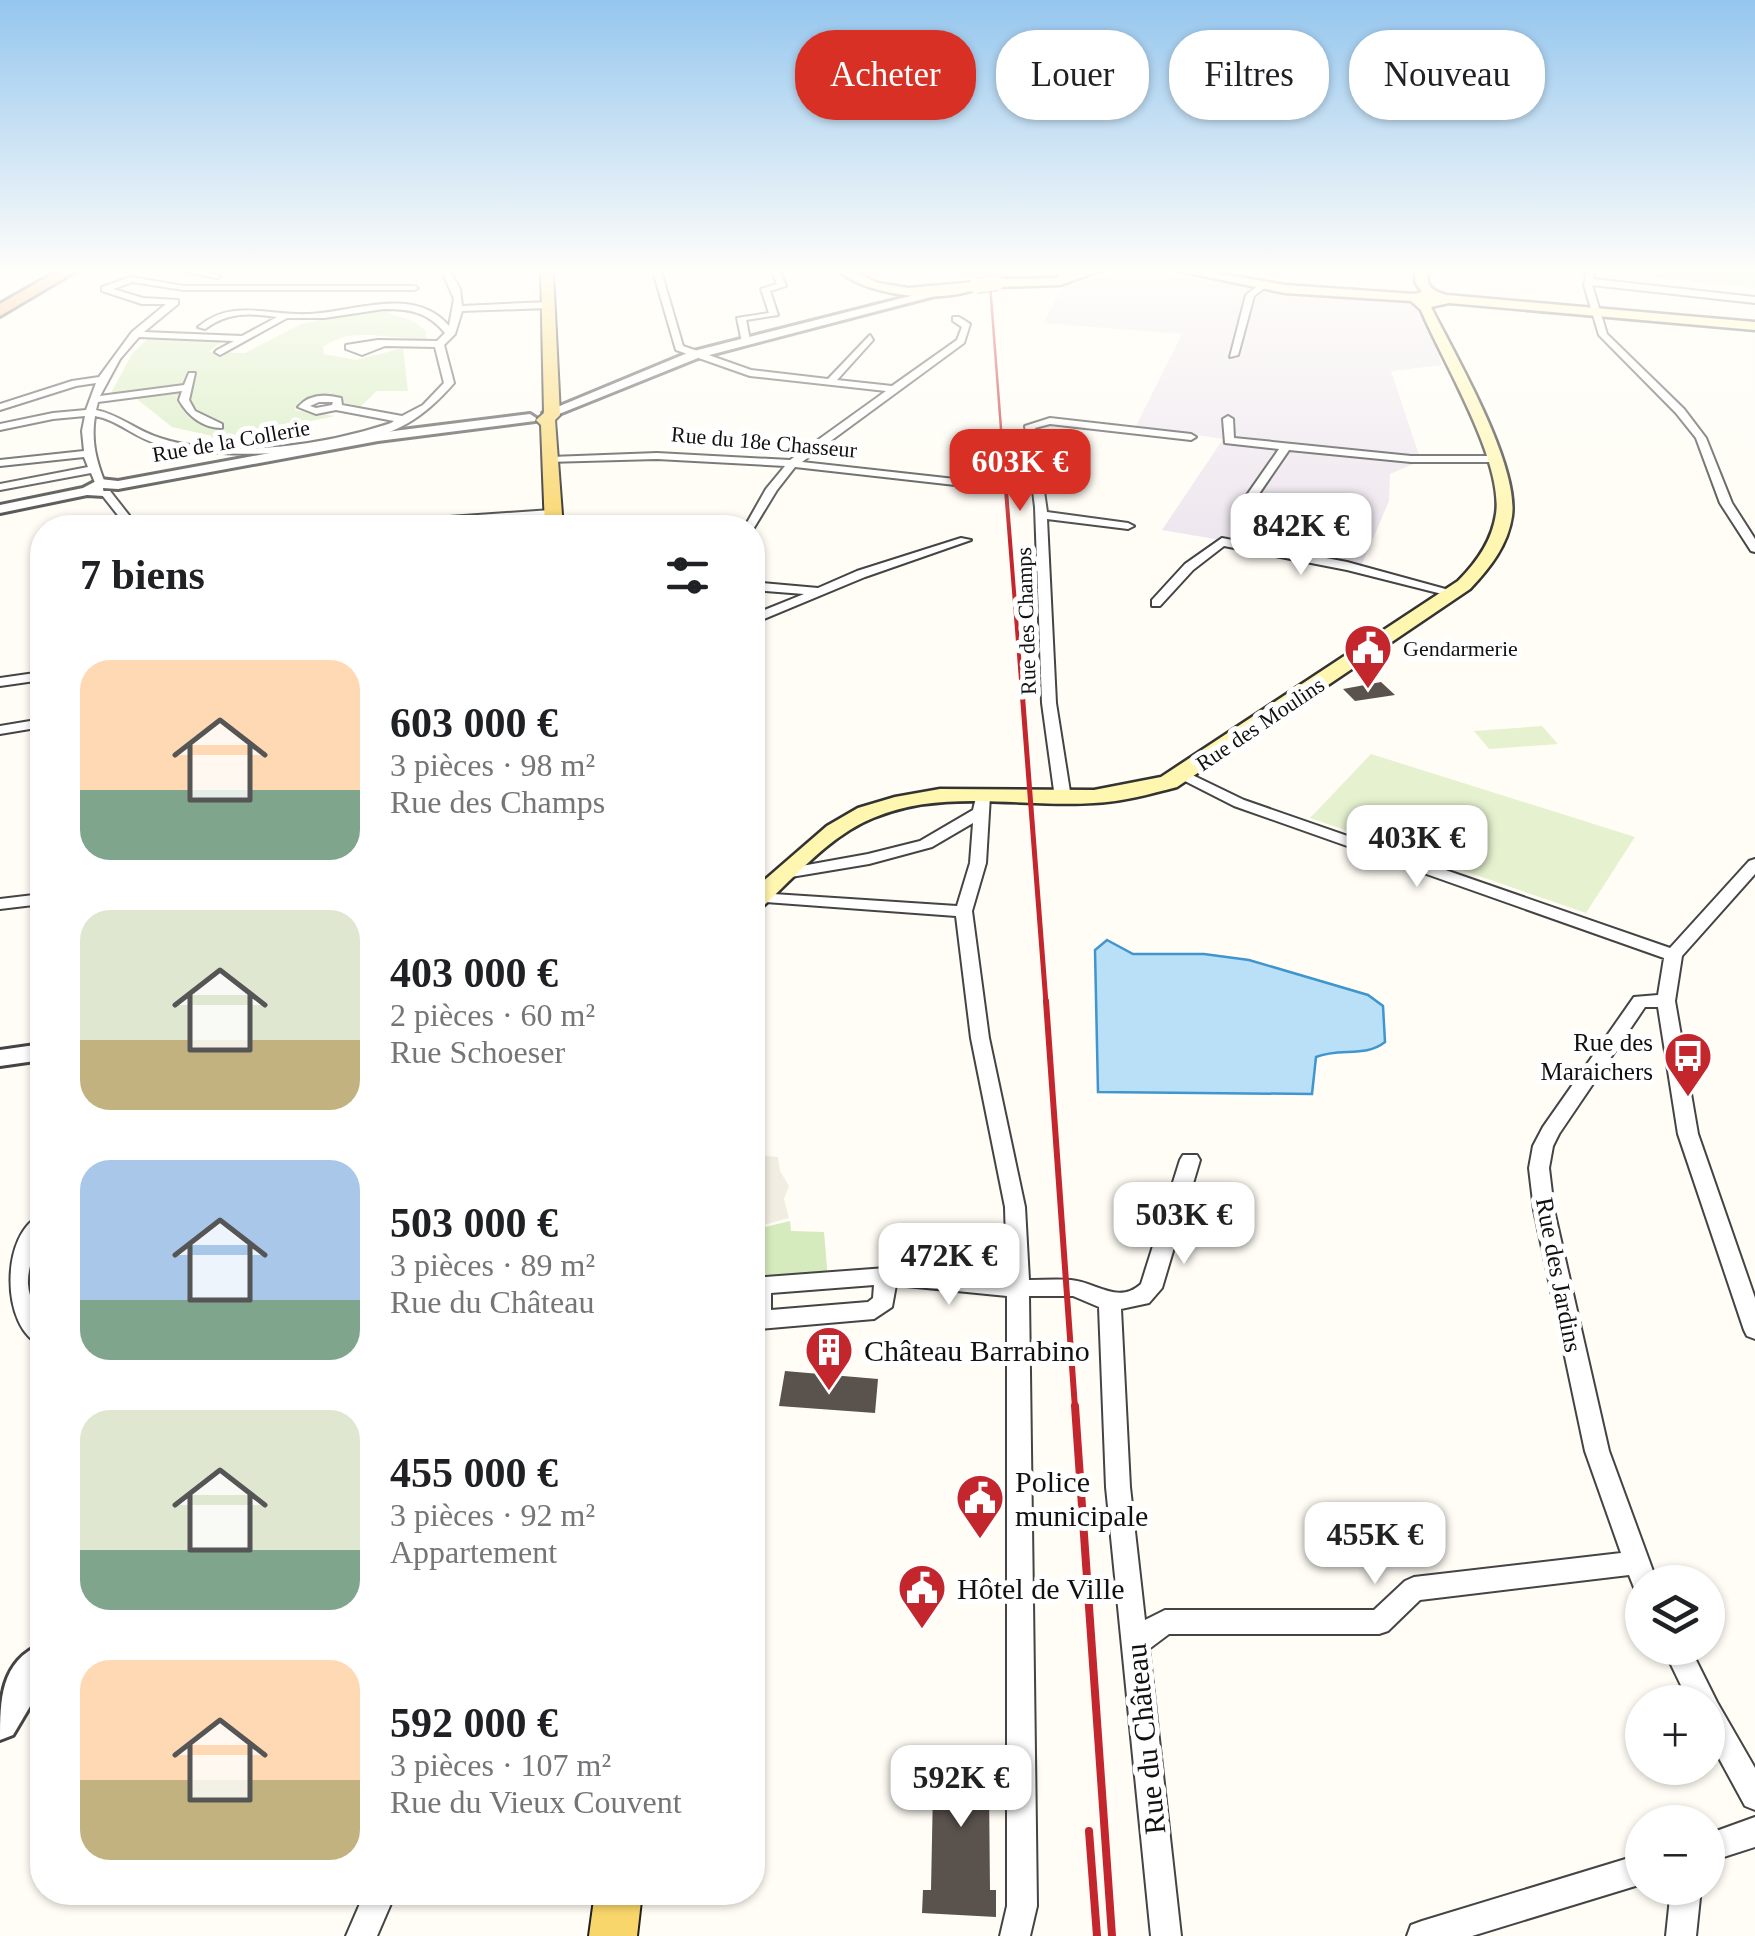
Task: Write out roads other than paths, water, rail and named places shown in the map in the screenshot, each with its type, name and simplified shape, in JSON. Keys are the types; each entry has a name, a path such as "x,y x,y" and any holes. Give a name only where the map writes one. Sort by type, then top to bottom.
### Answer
{"main road":[{"path":"545,361 543,410 549,424 552,515"},
{"name":"Rue des Moulins","path":"765,893 841,828 866,813 930,797 981,804 1127,795 1184,775 1454,593 1483,565 1502,526 1504,492 1450,361"},
{"path":"614,1936 618,1905"}],"street":[{"path":"115,361 101,380 88,414 90,453 101,484 124,515"},
{"path":"0,427 88,414 107,416 147,438 222,450 309,445 412,426 449,383 443,361"},
{"name":"Rue de la Collerie","path":"0,509 101,484 412,426 543,410 586,398 678,361"},
{"path":"714,361 750,373 892,389"},
{"path":"831,382 849,361"},
{"path":"757,515 794,464 932,361"},
{"path":"1626,361 1680,411 1701,438 1726,503 1755,548"},
{"path":"192,375 184,400 188,410 218,426"},
{"path":"0,406 75,383 101,380"},
{"path":"94,400 186,388"},
{"path":"336,407 412,426"},
{"path":"1228,419 1228,441 1411,459 1493,459"},
{"name":"Rue des Champs","path":"1063,798 1049,703 1041,515 1032,423 1050,421 1191,438"},
{"path":"1246,504 1286,447"},
{"path":"0,463 90,453"},
{"name":"Rue du 18e Chasseur","path":"551,460 651,453 973,484"},
{"path":"0,487 101,484"},
{"name":"Rue des Champs","path":"1041,515 1128,526"},
{"path":"765,615 964,540"},
{"path":"1156,603 1189,567 1222,542 1348,566 1454,593"},
{"path":"765,587 820,592"},
{"path":"0,682 30,678"},
{"path":"0,730 30,725"},
{"path":"1184,775 1239,803 1673,956"},
{"path":"790,872 869,859 926,844 981,804"},
{"path":"981,804 978,864 964,911 980,1038 1015,1207 1022,1906 1015,1936"},
{"path":"1755,864 1673,956 1666,1000 1688,1134 1755,1330"},
{"path":"0,904 30,901"},
{"path":"765,901 964,911"},
{"name":"Rue des Jardins","path":"1636,1565 1597,1451 1544,1210 1540,1168 1542,1146 1550,1132 1640,1001 1666,1000"},
{"path":"0,1058 30,1054"},
{"path":"765,1285 886,1276 1016,1288 1075,1288 1110,1302 1141,1296 1151,1288 1190,1160"},
{"path":"30,1244 18,1264 20,1309 30,1321"},
{"path":"765,1320 874,1310 884,1301 886,1276"},
{"name":"Rue du Château","path":"1110,1302 1118,1486 1166,1936"},
{"path":"1134,1643 1165,1622 1378,1622 1414,1589 1625,1574"},
{"path":"0,1722 30,1674"},
{"path":"1725,1742 1755,1796"},
{"path":"1725,1842 1755,1832"},
{"path":"1422,1936 1625,1874"},
{"path":"362,1936 375,1905"},
{"path":"1681,1936 1684,1905"}],"water":[{"path":"1107,940 1133,954 1204,954 1249,960 1368,995 1383,1006 1385,1042 1369,1050 1316,1057 1312,1094 1098,1092 1095,950"}],"railway":[{"path":"996,361 1003,455"},
{"path":"1003,452 1022,693"},
{"path":"1022,690 1046,1003"},
{"path":"1046,1001 1075,1408"},
{"path":"1075,1406 1112,1936"},
{"path":"1089,1831 1097,1936"}],"place":[{"name":"Gendarmerie","path":"1368,690"},
{"name":"Rue des Maraichers","path":"1688,1098"},
{"name":"Château Barrabino","path":"829,1392"},
{"name":"Police municipale","path":"980,1540"},
{"name":"Hôtel de Ville","path":"922,1630"}]}
